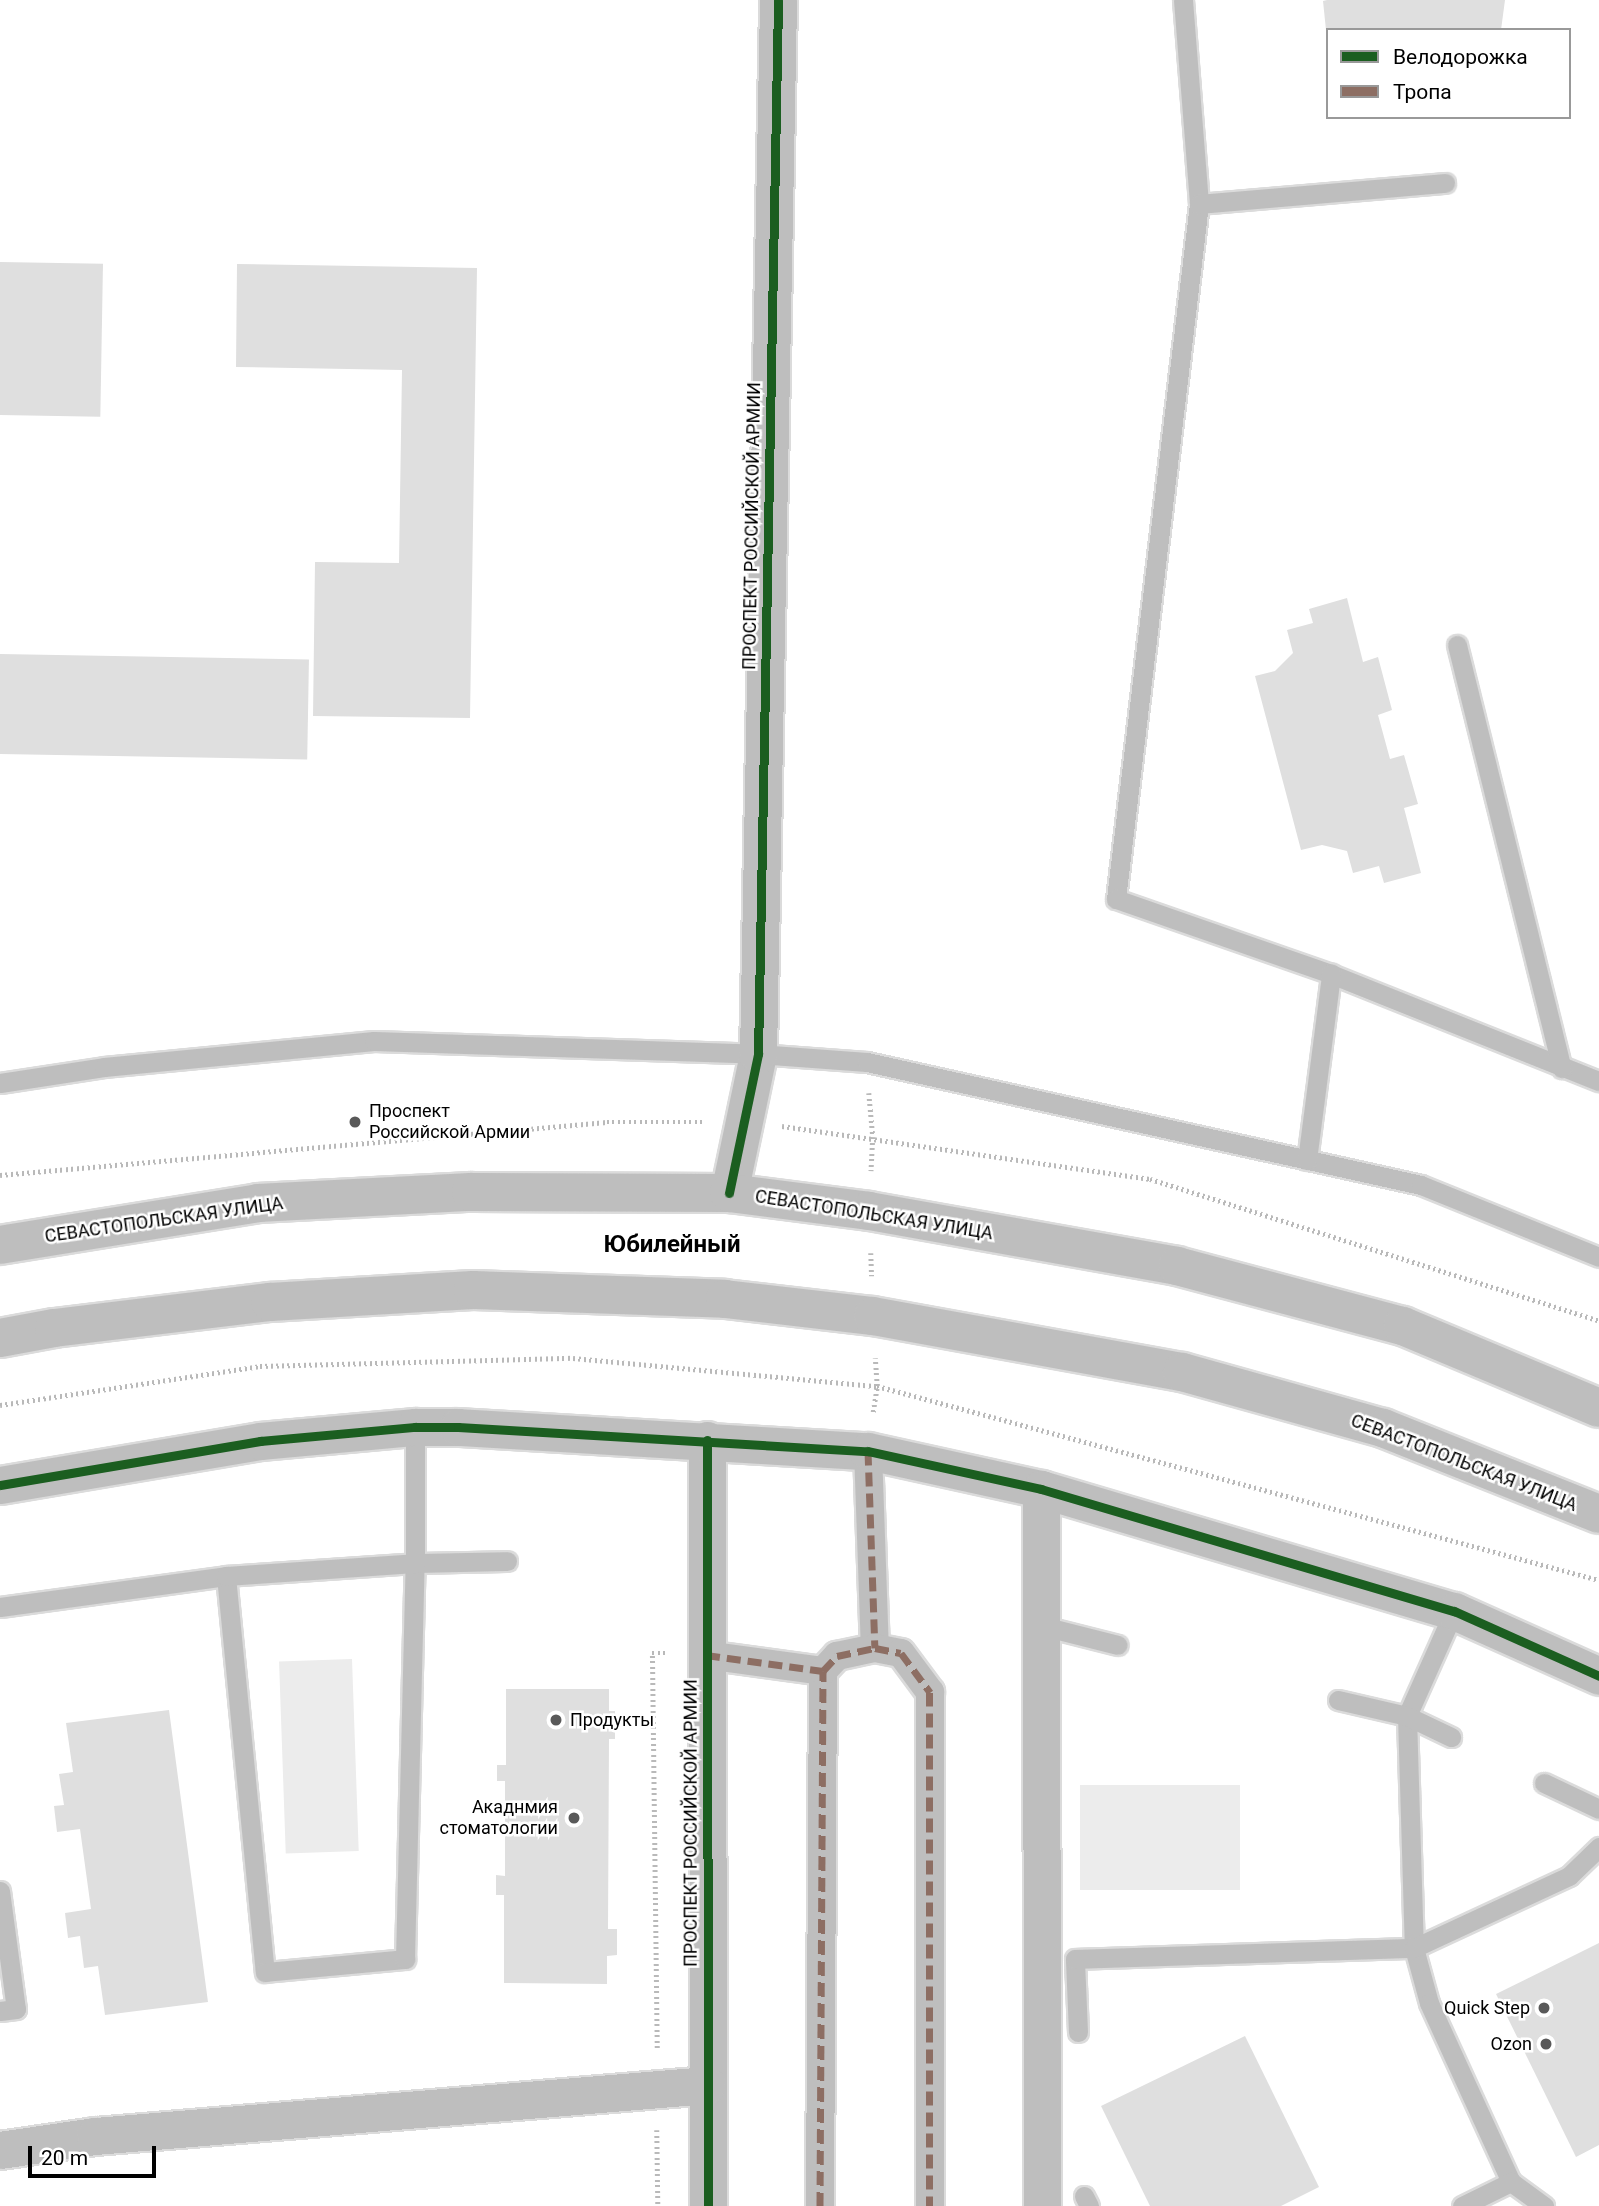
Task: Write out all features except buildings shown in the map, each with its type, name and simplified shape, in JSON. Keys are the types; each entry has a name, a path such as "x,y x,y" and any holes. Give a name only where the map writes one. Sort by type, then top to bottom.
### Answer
{"main road":[{"name":"СЕВАСТОПОЛЬСКАЯ УЛИЦА","path":"0,1245 258,1203 471,1192 729,1193 869,1211 1177,1266 1403,1326 1599,1408"},
{"name":"СЕВАСТОПОЛЬСКАЯ УЛИЦА","path":"0,1338 54,1328 270,1302 474,1290 725,1299 873,1316 1182,1372 1383,1428 1599,1514"}],"street":[{"name":"ПРОСПЕКТ РОССИЙСКОЙ АРМИИ","path":"729,1193 758,1054 778,0"},
{"path":"0,1485 260,1441 415,1427 708,1440 868,1451 1041,1489 1454,1611 1599,1676"},
{"name":"ПРОСПЕКТ РОССИЙСКОЙ АРМИИ","path":"708,1440 708,2206"},
{"path":"868,1451 875,1648"},
{"path":"1041,1489 1039,1625 1057,1958 1042,2206"},
{"path":"820,2206 822,1671 837,1656 875,1648 901,1653 930,1692 929,2206"},
{"path":"706,1655 822,1671"},
{"path":"0,2150 95,2136 707,2085"}],"lane":[{"path":"1182,0 1199,204 1116,899 1331,974 1599,1081"},
{"path":"1199,204 1445,183"},
{"path":"1457,645 1562,1068"},
{"path":"1307,1160 1331,974"},
{"path":"0,1083 104,1067 374,1041 758,1054 867,1062 1421,1185 1599,1257"},
{"path":"226,1576 265,1972 405,1959 415,1563 415,1427"},
{"path":"0,1607 226,1576 415,1563 507,1561"},
{"path":"1454,1611 1407,1716 1413,1948 1429,2003 1511,2182 1544,2206"},
{"path":"1039,1625 1118,1645"},
{"path":"1338,1700 1407,1716 1451,1737"},
{"path":"1544,1783 1599,1809"},
{"path":"1078,2032 1057,1958 1413,1948 1569,1876 1599,1847"},
{"path":"0,1891 16,2009 0,2011"},
{"path":"1462,2206 1511,2182"}],"path":[{"path":"658,2206 652,1653 706,1655"}],"shaded area":[{"path":"352,1659 359,1851 286,1853 279,1662"},
{"path":"1080,1785 1240,1785 1240,1890 1080,1890"}],"marked path":[{"path":"868,1451 875,1648"},
{"path":"820,2206 823,1671 837,1656 875,1648 901,1653 930,1692 930,2206"},
{"path":"706,1655 823,1671"}],"cycle path":[{"path":"729,1193 758,1054 778,0"},
{"path":"0,1485 260,1441 415,1427 458,1427 868,1451 1041,1489 1454,1611 1599,1676"},
{"path":"707,1440 708,2206"}],"place":[{"name":"Проспект Российской Армии","path":"355,1122"},
{"name":"Продукты","path":"556,1720"},
{"name":"Акаднмия стоматологии","path":"574,1818"},
{"name":"Quick Step","path":"1544,2008"},
{"name":"Ozon","path":"1546,2044"}],"district":[{"name":"Юбилейный","path":"672,1245"}]}
